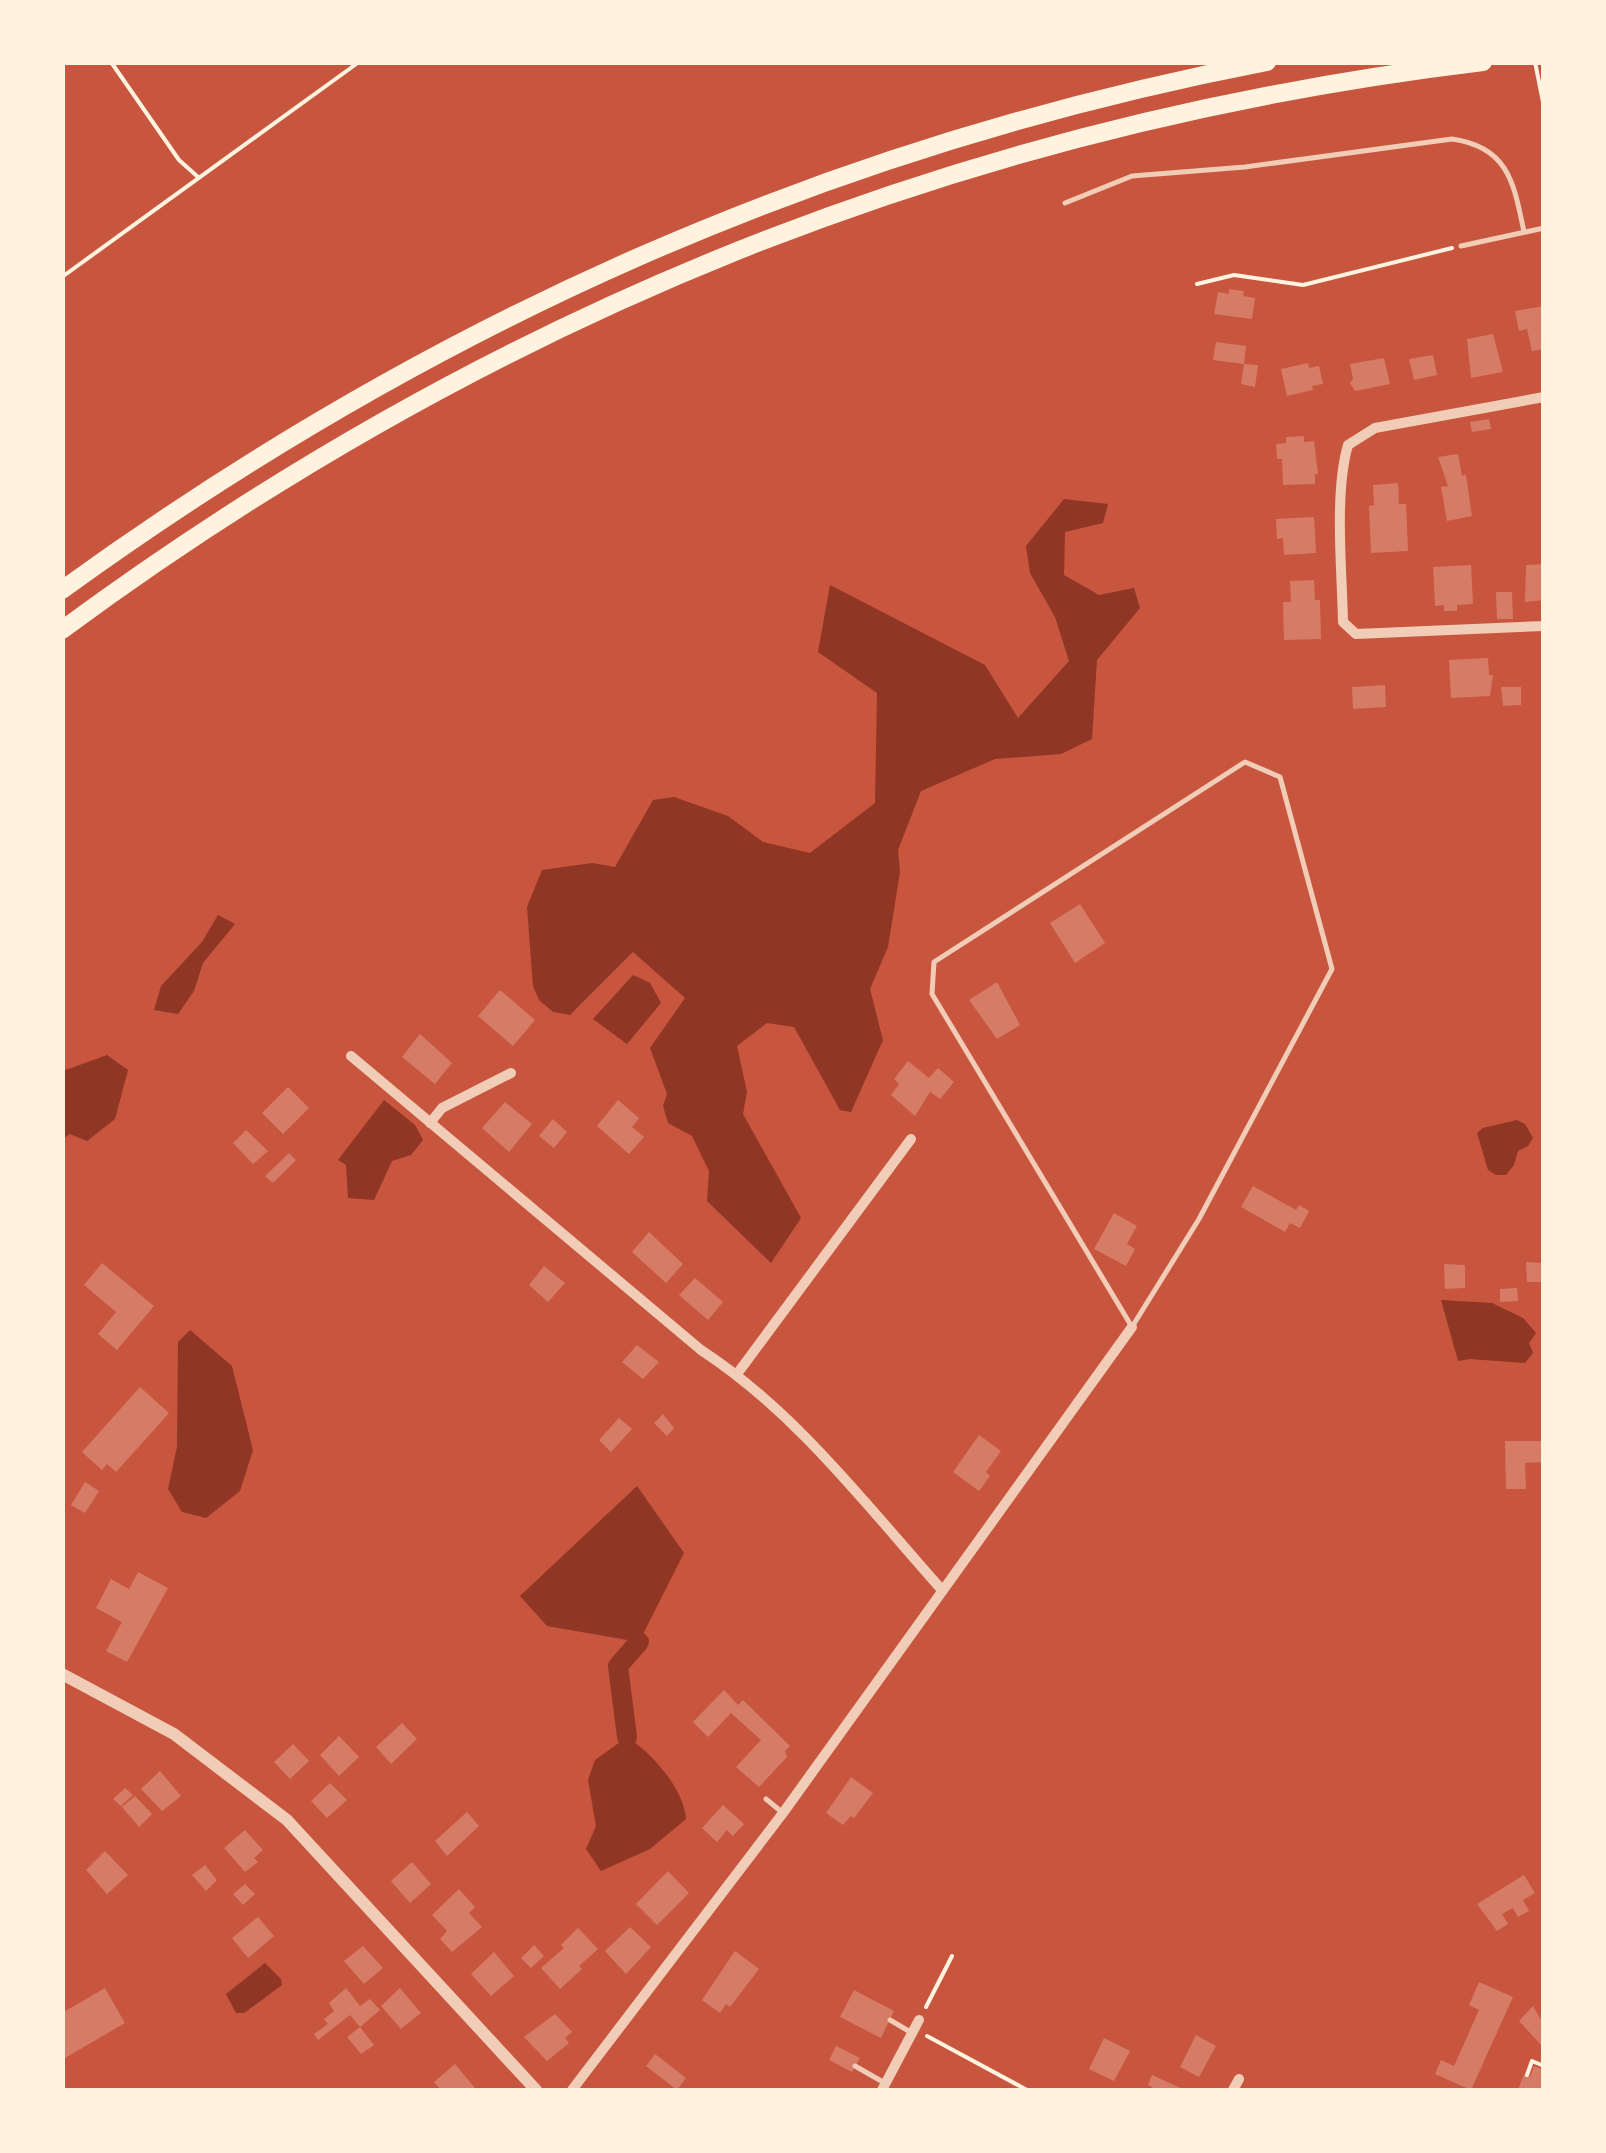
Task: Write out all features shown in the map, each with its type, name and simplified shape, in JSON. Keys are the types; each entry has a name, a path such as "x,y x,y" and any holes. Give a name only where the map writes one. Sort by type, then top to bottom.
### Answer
{"main road":[{"path":"62,590 220,480 360,395 499,320 683,236 803,188 968,134 1154,86 1267,62"},
{"path":"62,630 238,508 422,398 605,306 753,243 935,178 1158,119 1301,89 1483,62"}],"street":[{"path":"1544,397 1374,428 1348,445 1342,466 1342,571 1343,622 1356,634 1544,626"},
{"path":"352,1056 688,1339 737,1374 806,1438 942,1590"},
{"path":"430,1123 442,1108 511,1072"},
{"path":"737,1374 911,1140"},
{"path":"572,2090 782,1813 1132,1327"},
{"path":"62,1674 174,1734 287,1820 536,2090"},
{"path":"884,2087 915,2028"},
{"path":"1233,2090 1239,2079"}],"lane":[{"path":"1065,203 1132,176 1245,167 1452,139 1486,148 1499,160 1512,180 1524,232"},
{"path":"1461,246 1544,228"},
{"path":"1245,762 1280,777 1332,969 1199,1219 1132,1327 932,994 934,962 1245,762"},
{"path":"766,1799 782,1813"},
{"path":"890,2020 915,2028"},
{"path":"855,2066 884,2087"}],"path":[{"path":"111,62 178,160 198,177"},
{"path":"62,277 359,62"},
{"path":"1534,62 1544,107"},
{"path":"1197,284 1234,275 1303,284 1461,246"},
{"path":"952,1956 915,2028 1026,2090"},
{"path":"1527,2075 1532,2061 1544,2066"}],"shaded area":[{"path":"1064,499 1108,504 1103,523 1065,532 1064,575 1099,595 1134,588 1140,608 1097,660 1092,739 1061,754 995,759 921,791 898,850 900,872 888,947 870,989 883,1040 851,1112 840,1110 794,1027 767,1023 737,1046 747,1092 743,1114 801,1218 771,1263 707,1201 709,1171 692,1136 668,1123 663,1106 667,1094 650,1048 685,998 633,952 570,1015 553,1012 539,1000 533,986 527,907 542,870 592,863 615,867 653,800 674,797 728,816 763,842 810,853 875,803 877,693 818,652 830,585 985,665 1018,718 1069,661 1055,617 1030,573 1026,546"},
{"path":"218,915 235,924 203,963 194,991 178,1014 154,1010 161,986 202,942"},
{"path":"633,975 650,983 661,1003 627,1044 593,1019"},
{"path":"107,1055 128,1070 115,1119 87,1141 70,1134 63,1139 63,1071"},
{"path":"384,1100 415,1125 423,1140 411,1155 392,1161 374,1200 348,1198 346,1165 338,1160"},
{"path":"1517,1120 1525,1124 1533,1138 1518,1151 1506,1175 1496,1175 1488,1170 1477,1133"},
{"path":"1441,1300 1492,1303 1523,1318 1536,1333 1529,1343 1533,1353 1525,1363 1458,1361"},
{"path":"190,1330 232,1366 253,1450 240,1491 206,1518 182,1512 168,1489 177,1447 178,1342"},
{"path":"637,1486 684,1553 639,1642 547,1626 520,1596"},
{"path":"627,1737 665,1773 679,1796 686,1819 650,1849 601,1871 586,1849 596,1826 588,1780 595,1760"},
{"path":"265,1963 282,1985 244,2013 236,2013 226,1994"}],"building":[{"path":"1229,289 1244,291 1243,296 1255,298 1252,319 1214,314 1218,292 1229,294"},
{"path":"1544,306 1544,349 1532,351 1527,329 1519,331 1515,311"},
{"path":"1493,334 1503,372 1471,378 1467,339"},
{"path":"1216,342 1246,346 1244,364 1213,360"},
{"path":"1433,355 1437,375 1414,380 1409,359"},
{"path":"1384,358 1390,384 1355,391 1350,383 1350,364"},
{"path":"1308,363 1309,368 1319,366 1323,384 1287,396 1281,369"},
{"path":"1244,364 1258,365 1255,387 1241,384"},
{"path":"1489,419 1491,429 1472,432 1470,422"},
{"path":"1304,436 1304,442 1314,441 1318,474 1315,484 1283,485 1282,459 1277,459 1276,444 1286,443 1286,437"},
{"path":"1458,454 1462,476 1466,475 1472,516 1447,521 1441,487 1448,486 1438,457"},
{"path":"1398,483 1399,504 1406,504 1408,551 1371,553 1369,506 1374,505 1373,485"},
{"path":"1314,517 1316,553 1284,555 1283,538 1277,539 1276,519"},
{"path":"1544,564 1544,600 1525,602 1526,565"},
{"path":"1471,565 1473,604 1457,605 1457,611 1435,606 1433,567"},
{"path":"1314,580 1315,600 1320,600 1321,639 1284,640 1283,602 1291,602 1290,581"},
{"path":"1496,592 1512,592 1513,619 1497,619"},
{"path":"1488,658 1489,675 1493,675 1490,696 1451,698 1449,660"},
{"path":"1385,685 1386,707 1353,709 1352,687"},
{"path":"1501,687 1521,687 1521,705 1503,706"},
{"path":"1080,904 1105,943 1075,963 1050,923"},
{"path":"997,982 1020,1025 997,1039 969,1000"},
{"path":"500,990 535,1020 513,1046 478,1016"},
{"path":"420,1034 452,1063 435,1084 402,1057"},
{"path":"908,1061 929,1078 938,1068 954,1082 940,1099 930,1092 915,1116 891,1095 899,1084 894,1079"},
{"path":"288,1087 309,1108 283,1134 262,1113"},
{"path":"618,1100 639,1118 632,1127 644,1137 629,1154 597,1126"},
{"path":"505,1102 532,1124 509,1152 482,1128"},
{"path":"553,1119 567,1132 554,1148 539,1136"},
{"path":"246,1130 268,1151 253,1164 233,1143"},
{"path":"289,1153 296,1160 273,1183 265,1176"},
{"path":"1253,1186 1296,1210 1299,1205 1309,1211 1300,1228 1290,1223 1285,1232 1241,1207"},
{"path":"1114,1213 1137,1226 1127,1244 1135,1249 1126,1266 1094,1249"},
{"path":"649,1232 683,1264 666,1283 632,1252"},
{"path":"1526,1262 1543,1263 1542,1282 1527,1282"},
{"path":"102,1263 154,1306 117,1350 98,1334 116,1312 84,1285"},
{"path":"1444,1264 1465,1265 1465,1288 1445,1289"},
{"path":"544,1266 565,1283 548,1302 529,1285"},
{"path":"695,1278 723,1302 708,1320 679,1295"},
{"path":"1517,1288 1518,1301 1500,1302 1500,1289"},
{"path":"637,1345 659,1362 643,1379 622,1362"},
{"path":"140,1387 169,1413 116,1472 107,1464 102,1470 82,1452"},
{"path":"663,1414 674,1428 667,1436 654,1423"},
{"path":"619,1418 632,1429 611,1452 599,1440"},
{"path":"979,1435 1001,1451 986,1472 990,1476 979,1491 953,1472"},
{"path":"1505,1441 1544,1441 1544,1462 1525,1463 1526,1489 1506,1489"},
{"path":"85,1482 99,1491 85,1513 71,1505"},
{"path":"138,1572 168,1588 127,1662 106,1651 122,1622 96,1608 111,1579 129,1589"},
{"path":"724,1690 738,1705 743,1700 790,1746 785,1751 787,1757 759,1787 736,1767 761,1740 731,1713 708,1737 693,1722"},
{"path":"402,1723 417,1739 391,1764 376,1747"},
{"path":"339,1736 359,1757 339,1776 320,1755"},
{"path":"293,1744 309,1761 290,1779 274,1762"},
{"path":"160,1771 181,1796 162,1811 141,1789"},
{"path":"851,1777 873,1793 854,1818 851,1816 843,1825 826,1813"},
{"path":"330,1783 347,1800 327,1818 311,1801"},
{"path":"125,1788 133,1795 121,1806 113,1799"},
{"path":"135,1796 152,1814 139,1827 122,1807"},
{"path":"723,1805 744,1824 733,1836 727,1830 717,1842 702,1828"},
{"path":"467,1812 479,1826 447,1856 435,1841"},
{"path":"245,1830 263,1850 254,1858 258,1862 245,1872 224,1848"},
{"path":"105,1851 128,1875 107,1894 86,1870"},
{"path":"412,1862 431,1884 410,1903 391,1881"},
{"path":"205,1865 217,1880 206,1891 192,1875"},
{"path":"668,1871 689,1893 657,1925 636,1904"},
{"path":"1524,1875 1535,1893 1523,1900 1529,1911 1518,1917 1513,1908 1502,1914 1508,1924 1497,1931 1477,1904"},
{"path":"245,1884 255,1894 243,1905 233,1894"},
{"path":"459,1889 475,1907 469,1913 482,1927 452,1952 440,1939 447,1931 432,1915"},
{"path":"258,1917 274,1936 248,1958 232,1938"},
{"path":"630,1927 651,1947 626,1974 605,1951"},
{"path":"578,1928 598,1949 560,1989 541,1968 564,1948 561,1945"},
{"path":"534,1945 544,1956 531,1968 521,1958"},
{"path":"363,1946 383,1968 364,1984 344,1961"},
{"path":"735,1951 759,1969 730,2007 726,2004 720,2013 702,2000"},
{"path":"494,1952 514,1976 491,1996 471,1974"},
{"path":"1479,1982 1513,1997 1471,2090 1435,2074 1441,2060 1454,2066 1479,2010 1469,2005"},
{"path":"105,1988 125,2023 65,2058 62,2013"},
{"path":"346,1988 360,2006 370,1999 380,2010 360,2027 350,2015 318,2040 314,2034 328,2024 324,2019 334,2011 329,2003"},
{"path":"400,1988 421,2013 401,2029 381,2006"},
{"path":"854,1990 894,2011 881,2038 840,2017"},
{"path":"1533,2006 1544,2025 1544,2048 1519,2021"},
{"path":"555,2014 572,2032 565,2038 569,2043 547,2061 524,2037"},
{"path":"360,2027 374,2045 361,2054 347,2037"},
{"path":"1196,2035 1216,2046 1199,2077 1180,2067"},
{"path":"1104,2038 1130,2051 1114,2081 1089,2069"},
{"path":"836,2046 860,2058 852,2072 829,2060"},
{"path":"655,2054 686,2078 677,2090 646,2066"},
{"path":"455,2064 475,2088 441,2090 434,2082"},
{"path":"1534,2066 1544,2070 1544,2090 1518,2090 1524,2074 1530,2077"},
{"path":"1152,2075 1185,2090 1157,2090 1148,2085"}],"waterway":[{"path":"627,1737 618,1666 639,1642"}]}
